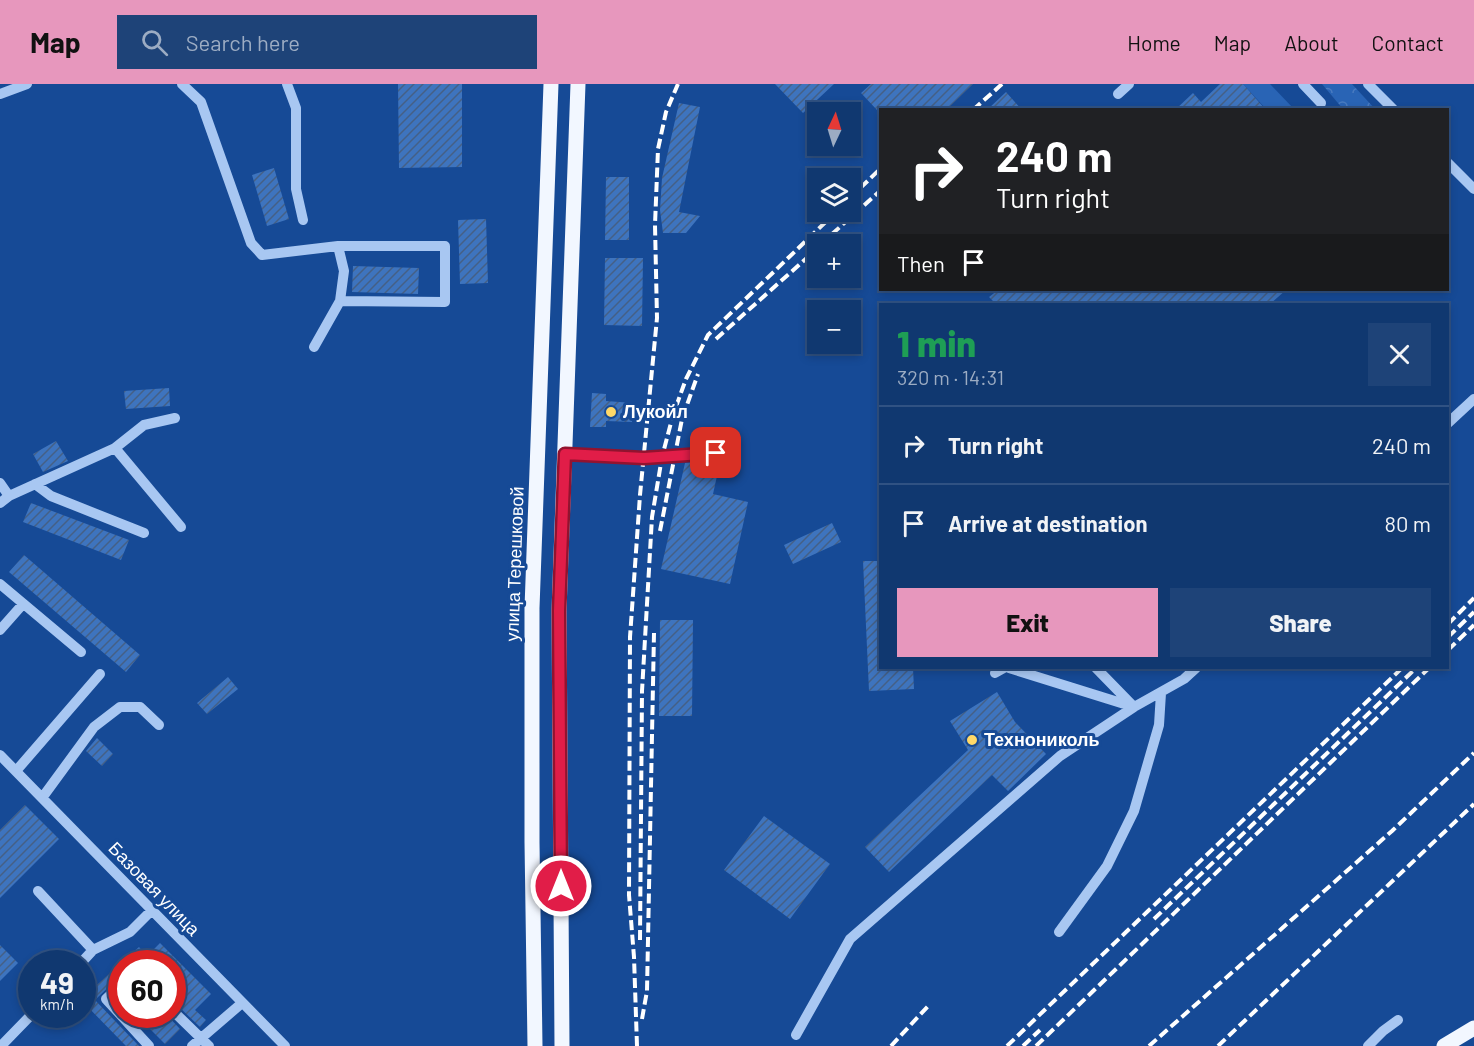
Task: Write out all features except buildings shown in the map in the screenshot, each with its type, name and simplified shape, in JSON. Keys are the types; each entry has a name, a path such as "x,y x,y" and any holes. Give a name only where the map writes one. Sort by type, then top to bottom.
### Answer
{"main road":[{"name":"улица Терешковой","path":"535,1046 532,608 551,84"},
{"path":"562,1046 559,611 578,84"},
{"path":"538,453 565,454"},
{"path":"1444,1046 1474,1028"}],"street":[{"path":"0,94 27,84"},
{"path":"185,84 201,102 251,243 262,255 338,246 445,246 445,302 340,300"},
{"path":"287,84 296,108 296,189 303,220"},
{"path":"1118,94 1129,84"},
{"path":"1304,84 1321,103"},
{"path":"1368,84 1392,108"},
{"path":"1449,164 1474,189"},
{"path":"314,347 340,300 344,271 338,246"},
{"path":"1449,422 1474,399"},
{"path":"0,504 9,496 115,448 144,425 176,418"},
{"path":"115,448 181,527"},
{"path":"565,454 644,458 716,453"},
{"path":"0,483 9,496"},
{"path":"35,484 51,496 144,533"},
{"path":"0,584 81,652"},
{"path":"0,630 23,604"},
{"path":"1013,669 1134,707"},
{"path":"1097,669 1134,707"},
{"path":"796,1035 850,939 1060,756 1134,707 1184,679 1195,669"},
{"path":"16,771 100,674"},
{"path":"1059,932 1107,866 1134,811 1159,724 1161,693"},
{"path":"42,798 94,727 120,707 140,707 159,724"},
{"name":"Базовая улица","path":"0,755 285,1046"},
{"path":"38,891 93,950 130,932 152,911"},
{"path":"192,1046 205,1042 242,1003"},
{"path":"1368,1046 1383,1030 1398,1020"},
{"path":"186,1024 205,1042"},
{"path":"0,1046 18,1028"},
{"path":"133,1028 149,1046"}],"green space":[{"path":"1243,84 1270,84 1293,108 1265,108"},
{"path":"1322,84 1352,84 1374,108 1342,108"}],"railway":[{"path":"637,1046 629,895 630,637 640,495 657,318 655,225 658,149 666,112 678,84"},
{"path":"975,108 1002,84"},
{"path":"861,187 879,170"},
{"path":"832,234 879,192"},
{"path":"640,940 642,691 652,517 662,457 673,415 686,379 708,335 826,222"},
{"path":"716,339 807,258"},
{"path":"660,531 682,419 698,374"},
{"path":"1449,623 1474,598"},
{"path":"1449,636 1474,612"},
{"path":"1449,649 1474,625"},
{"path":"642,1019 647,991 654,633"},
{"path":"1007,1046 1401,669"},
{"path":"1154,919 1415,669"},
{"path":"1036,1046 1428,669"},
{"path":"1149,1046 1392,831 1474,753"},
{"path":"1218,1046 1474,804"},
{"path":"891,1046 930,1004"},
{"path":"1023,1046 1040,1030"}],"place":[{"name":"Лукойл","path":"611,412"},
{"name":"Технониколь","path":"972,740"}],"route":[{"path":"561,886 559,611 565,454 644,458 716,453"}]}
